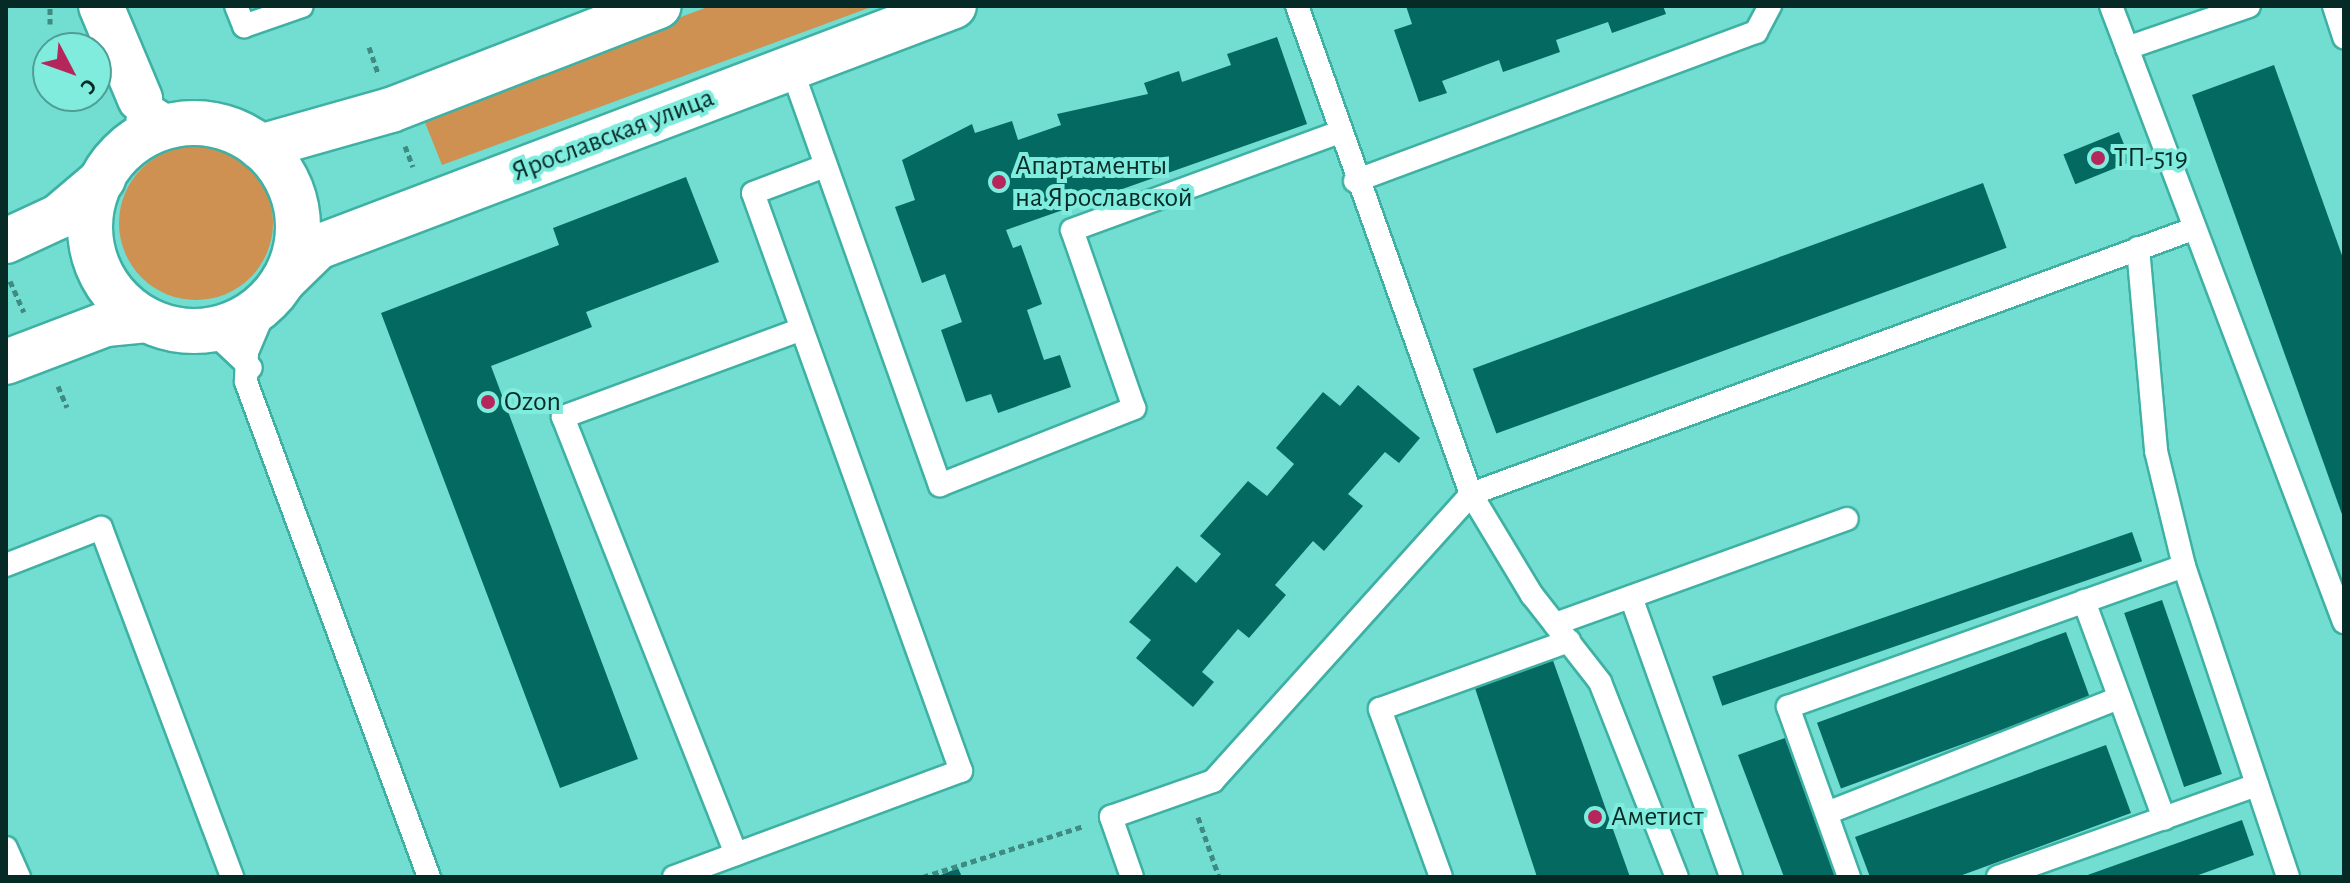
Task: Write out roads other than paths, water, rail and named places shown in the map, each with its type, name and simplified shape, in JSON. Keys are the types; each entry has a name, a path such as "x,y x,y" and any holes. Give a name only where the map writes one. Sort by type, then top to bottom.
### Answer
{"main road":[{"path":"101,6 140,99"},
{"path":"260,147 391,110 659,6"},
{"name":"Ярославская улица","path":"276,291 318,247 954,6"},
{"path":"6,241 58,217 103,179 135,142 181,125 214,125 260,147 286,179 298,220 276,291 233,324 191,331 147,320 106,324 6,362"},
{"path":"103,179 92,247 111,290 147,320"}],"lane":[{"path":"236,6 244,26 302,6"},
{"path":"1297,6 1355,181 1471,494 1562,632 1600,682 1677,877"},
{"path":"1355,181 1756,32 1770,6"},
{"path":"2111,6 2190,230 2344,622"},
{"path":"2127,48 2249,6"},
{"path":"2334,6 2344,37"},
{"path":"791,67 940,485 1134,408 1072,230 1340,132"},
{"path":"135,142 140,99 181,125"},
{"path":"674,877 961,771 753,193 825,166"},
{"path":"1132,877 1111,817 1213,781 1471,494 2190,230"},
{"path":"2138,248 2156,451 2184,566 2288,877"},
{"path":"276,291 247,352 251,368 246,382 429,877"},
{"path":"736,854 563,417 800,330"},
{"path":"191,331 220,339 251,368"},
{"path":"1441,877 1380,709 1562,632 1631,597 1847,519"},
{"path":"6,565 101,528 232,877"},
{"path":"1849,877 1788,707 2184,566"},
{"path":"1631,597 1731,877"},
{"path":"2084,601 2164,819"},
{"path":"1827,813 2119,698"},
{"path":"1998,877 2257,785"},
{"path":"6,848 19,877"}],"place":[{"name":"ТП-519","path":"2098,158"},
{"name":"Апартаменты на Ярославской","path":"999,182"},
{"name":"Ozon","path":"488,402"},
{"name":"Аметист","path":"1595,817"}]}
